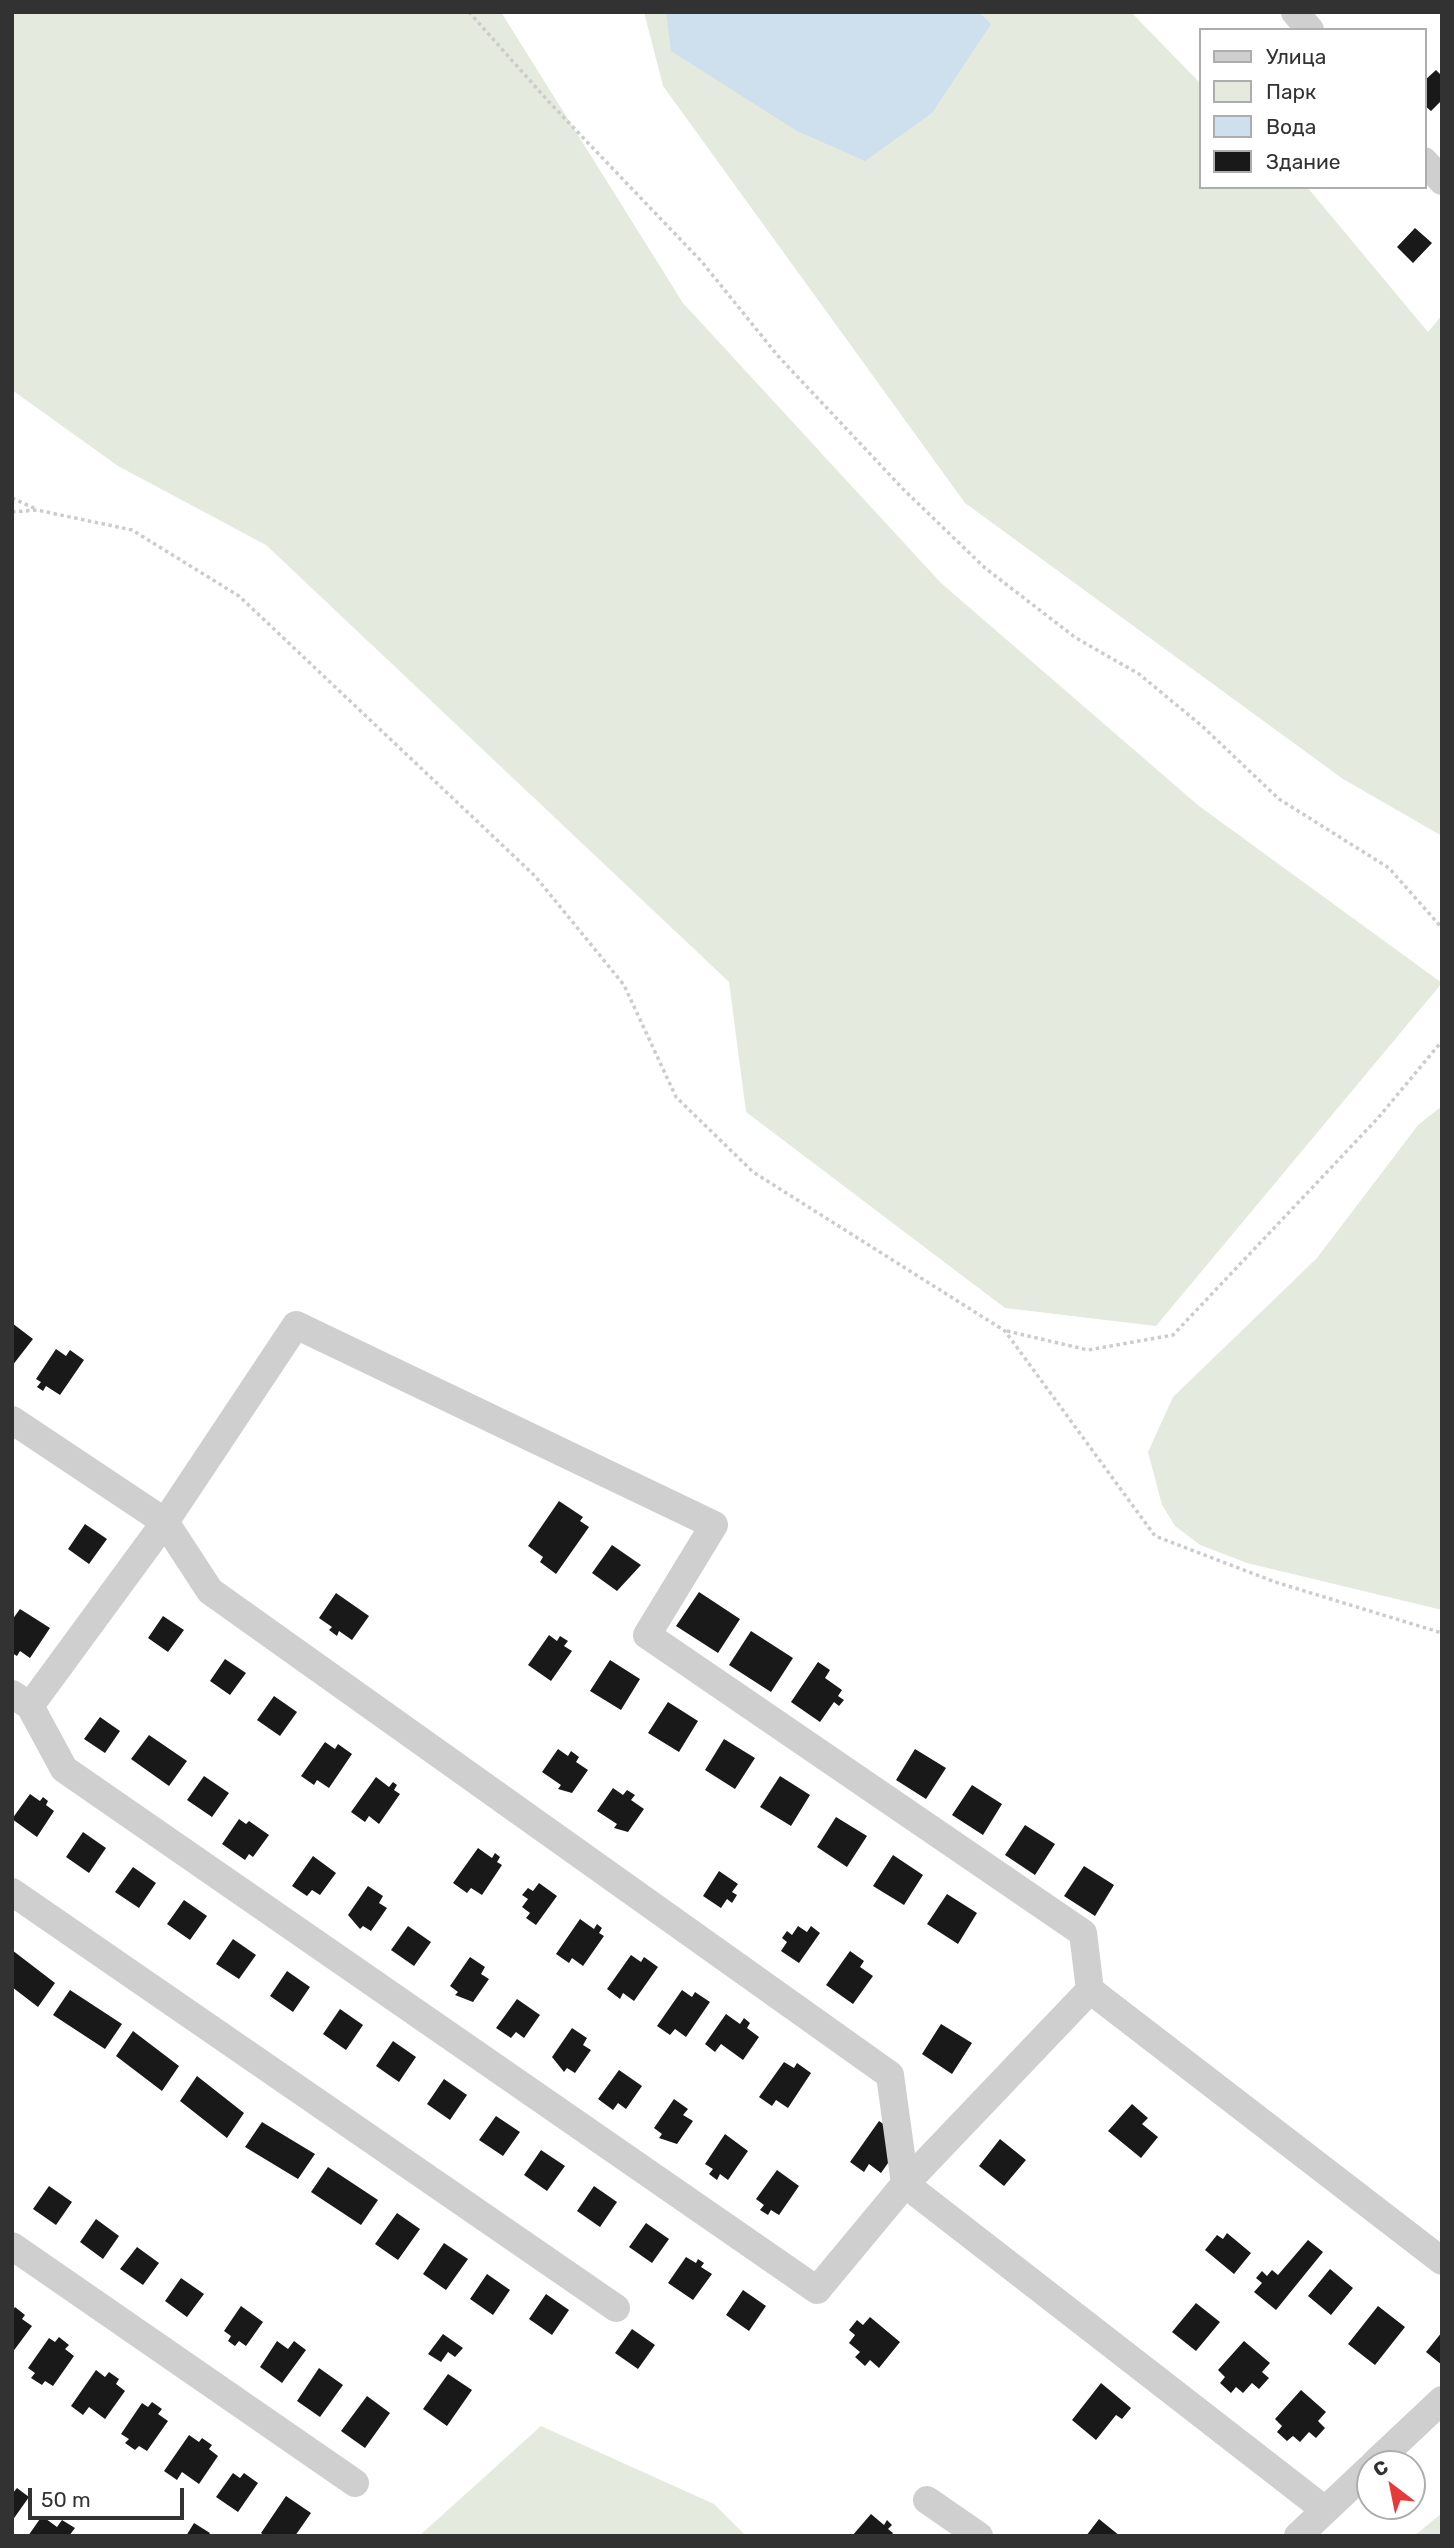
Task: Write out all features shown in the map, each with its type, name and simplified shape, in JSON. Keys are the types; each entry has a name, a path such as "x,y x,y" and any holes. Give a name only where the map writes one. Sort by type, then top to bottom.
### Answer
{"street":[{"path":"1295,12 1308,28"},
{"path":"1426,163 1442,181"},
{"path":"1090,1990 905,2184 817,2290 64,1769 21,1700 165,1522 296,1325 714,1525 647,1635 1083,1933 1090,1990 1442,2261"},
{"path":"12,1420 165,1522 210,1591 890,2076 905,2184 1325,2510"},
{"path":"12,1892 616,2308"},
{"path":"12,2246 355,2483"},
{"path":"1389,2450 1442,2400"},
{"path":"1298,2536 1356,2481"},
{"path":"927,2500 979,2536"}],"path":[{"path":"469,12 549,102 702,262 786,366 902,489 985,568 1076,638 1139,674 1202,726 1279,799 1389,868 1442,928"},
{"path":"12,498 37,510 132,530 239,596 535,876 624,985 676,1097 753,1172 1005,1331 1088,1350 1173,1335 1378,1118 1442,1041"},
{"path":"12,512 37,510"},
{"path":"1005,1331 1155,1536 1275,1581 1442,1633"}],"green space":[{"path":"12,12 501,12 683,303 941,583 1199,806 1442,983 1156,1326 1005,1308 746,1112 729,982 266,545 118,466 12,390"},
{"path":"644,12 1131,12 1198,81 1198,189 1309,189 1428,332 1442,315 1442,836 1343,779 965,503 663,86"},
{"path":"1442,1106 1442,1610 1247,1563 1200,1545 1175,1526 1162,1505 1148,1452 1173,1397 1317,1258 1418,1125"},
{"path":"541,2426 714,2504 746,2536 419,2536"},
{"path":"1442,2513 1442,2536 1414,2536"}],"water":[{"path":"666,12 979,12 991,24 932,113 865,161 797,131 671,51"}],"building":[{"path":"1436,70 1442,76 1442,100 1431,111 1426,107 1426,79"},
{"path":"1415,228 1432,243 1413,263 1397,247"},
{"path":"12,1323 33,1339 12,1366"},
{"path":"56,1349 66,1356 70,1350 84,1360 60,1395 46,1386 43,1391 37,1387 41,1382 36,1379"},
{"path":"559,1501 583,1517 580,1521 589,1527 556,1574 540,1562 543,1557 528,1546"},
{"path":"85,1524 107,1539 89,1564 68,1549"},
{"path":"612,1545 641,1565 617,1591 592,1573"},
{"path":"699,1592 740,1619 718,1653 676,1626"},
{"path":"336,1593 369,1616 352,1640 339,1631 337,1636 329,1630 332,1627 319,1618"},
{"path":"20,1609 50,1628 30,1658 20,1651 17,1656 12,1653 12,1620"},
{"path":"163,1616 184,1630 168,1652 148,1638"},
{"path":"751,1631 793,1658 771,1692 729,1665"},
{"path":"549,1635 557,1641 560,1636 568,1641 564,1646 572,1651 551,1681 528,1665"},
{"path":"225,1659 246,1673 230,1695 210,1681"},
{"path":"610,1660 640,1679 621,1710 590,1691"},
{"path":"818,1662 830,1670 825,1678 842,1690 838,1696 844,1700 839,1706 834,1702 820,1722 791,1702"},
{"path":"274,1696 297,1712 280,1736 257,1720"},
{"path":"668,1702 698,1721 679,1752 648,1733"},
{"path":"100,1717 120,1731 105,1753 84,1739"},
{"path":"149,1735 187,1761 169,1786 131,1759"},
{"path":"724,1739 755,1758 735,1789 705,1770"},
{"path":"325,1742 335,1749 338,1744 352,1754 329,1788 317,1780 314,1785 301,1776"},
{"path":"558,1749 568,1756 571,1751 579,1757 576,1762 588,1770 572,1793 558,1789 561,1785 542,1772"},
{"path":"915,1749 946,1768 926,1799 896,1780"},
{"path":"204,1776 229,1793 212,1817 187,1800"},
{"path":"780,1776 810,1795 791,1826 760,1807"},
{"path":"376,1777 389,1787 393,1782 397,1785 394,1790 400,1794 379,1824 369,1816 365,1822 351,1812"},
{"path":"972,1785 1002,1804 983,1835 952,1815"},
{"path":"613,1788 623,1795 627,1790 635,1795 631,1800 644,1809 628,1832 614,1828 617,1824 597,1811"},
{"path":"30,1794 40,1801 43,1797 48,1801 46,1805 54,1811 37,1837 12,1819"},
{"path":"836,1817 867,1836 847,1867 817,1847"},
{"path":"239,1819 246,1824 249,1821 269,1835 253,1857 249,1854 245,1860 222,1844"},
{"path":"1025,1825 1055,1844 1035,1875 1005,1855"},
{"path":"83,1832 106,1848 89,1873 66,1857"},
{"path":"478,1848 492,1858 495,1853 500,1857 497,1862 502,1865 482,1895 471,1888 467,1893 453,1883"},
{"path":"893,1855 923,1875 904,1905 873,1886"},
{"path":"313,1856 336,1873 320,1895 312,1890 307,1896 292,1886"},
{"path":"1084,1866 1114,1885 1095,1916 1064,1896"},
{"path":"133,1867 156,1883 139,1908 115,1892"},
{"path":"719,1871 738,1884 732,1892 737,1895 732,1903 727,1899 721,1908 703,1896"},
{"path":"539,1883 557,1896 536,1925 526,1918 530,1913 522,1907 528,1899 522,1895 528,1888 533,1891"},
{"path":"368,1886 383,1896 379,1903 387,1908 371,1931 363,1926 360,1929 348,1915"},
{"path":"947,1894 977,1913 958,1944 927,1924"},
{"path":"184,1900 207,1916 190,1940 167,1924"},
{"path":"580,1919 594,1929 597,1924 602,1928 599,1933 604,1936 583,1966 572,1958 569,1963 556,1954"},
{"path":"408,1926 431,1942 414,1966 391,1950"},
{"path":"798,1926 807,1932 811,1926 820,1933 799,1963 781,1951 787,1942 782,1938 787,1931 792,1935"},
{"path":"233,1939 256,1955 239,1979 216,1964"},
{"path":"12,1950 55,1983 38,2007 12,1987"},
{"path":"850,1951 864,1961 860,1967 873,1976 853,2004 826,1985"},
{"path":"631,1955 641,1962 644,1957 658,1967 634,2001 623,1993 620,1999 607,1989"},
{"path":"470,1957 485,1967 481,1974 489,1979 473,2002 455,1995 458,1992 450,1986"},
{"path":"287,1971 310,1987 293,2012 270,1996"},
{"path":"70,1990 122,2024 105,2049 53,2015"},
{"path":"682,1990 692,1997 695,1992 710,2002 686,2037 675,2029 670,2035 657,2026"},
{"path":"517,1999 540,2015 524,2038 516,2032 511,2038 496,2028"},
{"path":"340,2009 363,2025 346,2050 323,2034"},
{"path":"726,2014 740,2024 744,2018 750,2023 747,2028 759,2037 743,2060 721,2044 715,2052 705,2044"},
{"path":"941,2024 972,2043 952,2074 922,2054"},
{"path":"572,2028 587,2038 583,2045 591,2050 575,2073 567,2068 564,2072 552,2057"},
{"path":"133,2031 179,2066 162,2091 116,2056"},
{"path":"393,2041 416,2057 399,2082 376,2066"},
{"path":"784,2062 794,2068 797,2063 811,2073 788,2108 776,2100 772,2106 759,2097"},
{"path":"619,2070 642,2086 626,2109 618,2103 613,2110 598,2099"},
{"path":"197,2076 244,2113 227,2138 180,2101"},
{"path":"444,2079 467,2095 450,2120 427,2104"},
{"path":"674,2099 688,2109 683,2115 693,2121 677,2144 659,2138 662,2134 654,2128"},
{"path":"1132,2104 1148,2118 1142,2124 1158,2137 1141,2158 1108,2131"},
{"path":"496,2116 520,2132 503,2156 479,2140"},
{"path":"879,2121 895,2132 902,2143 881,2173 869,2164 864,2172 850,2162"},
{"path":"262,2122 315,2154 298,2179 245,2147"},
{"path":"725,2134 748,2151 728,2180 720,2174 717,2180 709,2174 713,2169 705,2164"},
{"path":"1000,2139 1026,2160 1004,2186 979,2166"},
{"path":"541,2150 565,2166 547,2191 524,2175"},
{"path":"328,2167 378,2200 361,2225 311,2192"},
{"path":"777,2170 799,2186 779,2215 771,2210 768,2215 760,2210 764,2205 756,2199"},
{"path":"49,2186 72,2202 56,2225 33,2209"},
{"path":"594,2186 617,2202 600,2227 577,2211"},
{"path":"397,2213 420,2229 398,2260 375,2244"},
{"path":"96,2219 119,2236 103,2259 80,2242"},
{"path":"646,2223 669,2239 652,2263 629,2247"},
{"path":"1227,2233 1251,2253 1234,2274 1205,2250 1217,2235 1223,2239"},
{"path":"1308,2240 1323,2252 1276,2310 1254,2292 1262,2283 1256,2278 1262,2271 1267,2276 1272,2270 1278,2275"},
{"path":"444,2243 468,2259 446,2290 423,2274"},
{"path":"137,2247 159,2263 143,2285 120,2269"},
{"path":"686,2257 696,2263 698,2259 704,2263 701,2267 712,2274 693,2300 668,2283"},
{"path":"1330,2269 1353,2288 1331,2315 1308,2296"},
{"path":"487,2274 510,2290 493,2315 470,2299"},
{"path":"181,2278 204,2294 187,2317 165,2301"},
{"path":"743,2290 766,2306 749,2331 726,2315"},
{"path":"546,2294 569,2310 552,2335 529,2319"},
{"path":"1196,2303 1220,2322 1196,2351 1172,2332"},
{"path":"241,2306 263,2322 246,2346 239,2341 235,2346 228,2341 231,2336 224,2331"},
{"path":"1378,2306 1405,2327 1375,2365 1348,2344"},
{"path":"15,2307 25,2315 22,2319 32,2326 12,2353 12,2312"},
{"path":"870,2317 900,2342 879,2368 870,2360 865,2366 855,2357 860,2352 849,2343 855,2335 849,2330 857,2320 863,2325"},
{"path":"632,2329 655,2345 638,2369 615,2353"},
{"path":"1442,2332 1442,2365 1426,2352"},
{"path":"443,2334 463,2348 455,2357 448,2352 441,2362 428,2354"},
{"path":"59,2337 69,2345 65,2349 74,2356 53,2386 45,2381 42,2385 31,2378 35,2373 28,2368 49,2338 55,2342"},
{"path":"277,2341 288,2349 294,2341 306,2350 282,2383 260,2367"},
{"path":"1244,2341 1270,2363 1262,2372 1269,2378 1259,2389 1252,2383 1243,2393 1236,2387 1231,2393 1220,2383 1225,2377 1218,2370"},
{"path":"319,2368 343,2385 320,2417 297,2401"},
{"path":"96,2370 105,2377 109,2372 119,2379 116,2384 125,2391 105,2419 89,2407 83,2415 71,2406"},
{"path":"448,2374 472,2390 447,2426 423,2409"},
{"path":"1101,2383 1131,2408 1122,2419 1116,2415 1096,2440 1072,2420"},
{"path":"1301,2390 1326,2412 1318,2421 1325,2428 1316,2438 1309,2432 1300,2442 1293,2436 1287,2441 1277,2432 1282,2426 1275,2419"},
{"path":"367,2396 390,2413 365,2448 341,2431"},
{"path":"152,2402 162,2409 158,2414 168,2421 147,2451 139,2446 135,2450 125,2443 129,2439 121,2434 142,2403 148,2407"},
{"path":"189,2435 199,2442 202,2438 212,2445 209,2449 218,2456 199,2484 182,2472 177,2480 164,2471"},
{"path":"233,2473 240,2478 244,2473 258,2483 238,2512 216,2497"},
{"path":"17,2488 29,2497 12,2521 12,2494"},
{"path":"286,2496 311,2513 295,2536 265,2536 261,2533"},
{"path":"871,2514 884,2525 887,2520 892,2525 888,2529 893,2533 891,2536 852,2536"},
{"path":"42,2516 57,2527 62,2520 75,2528 69,2536 28,2536"},
{"path":"1099,2519 1120,2536 1086,2536"},
{"path":"194,2523 210,2533 208,2536 186,2536"}]}
